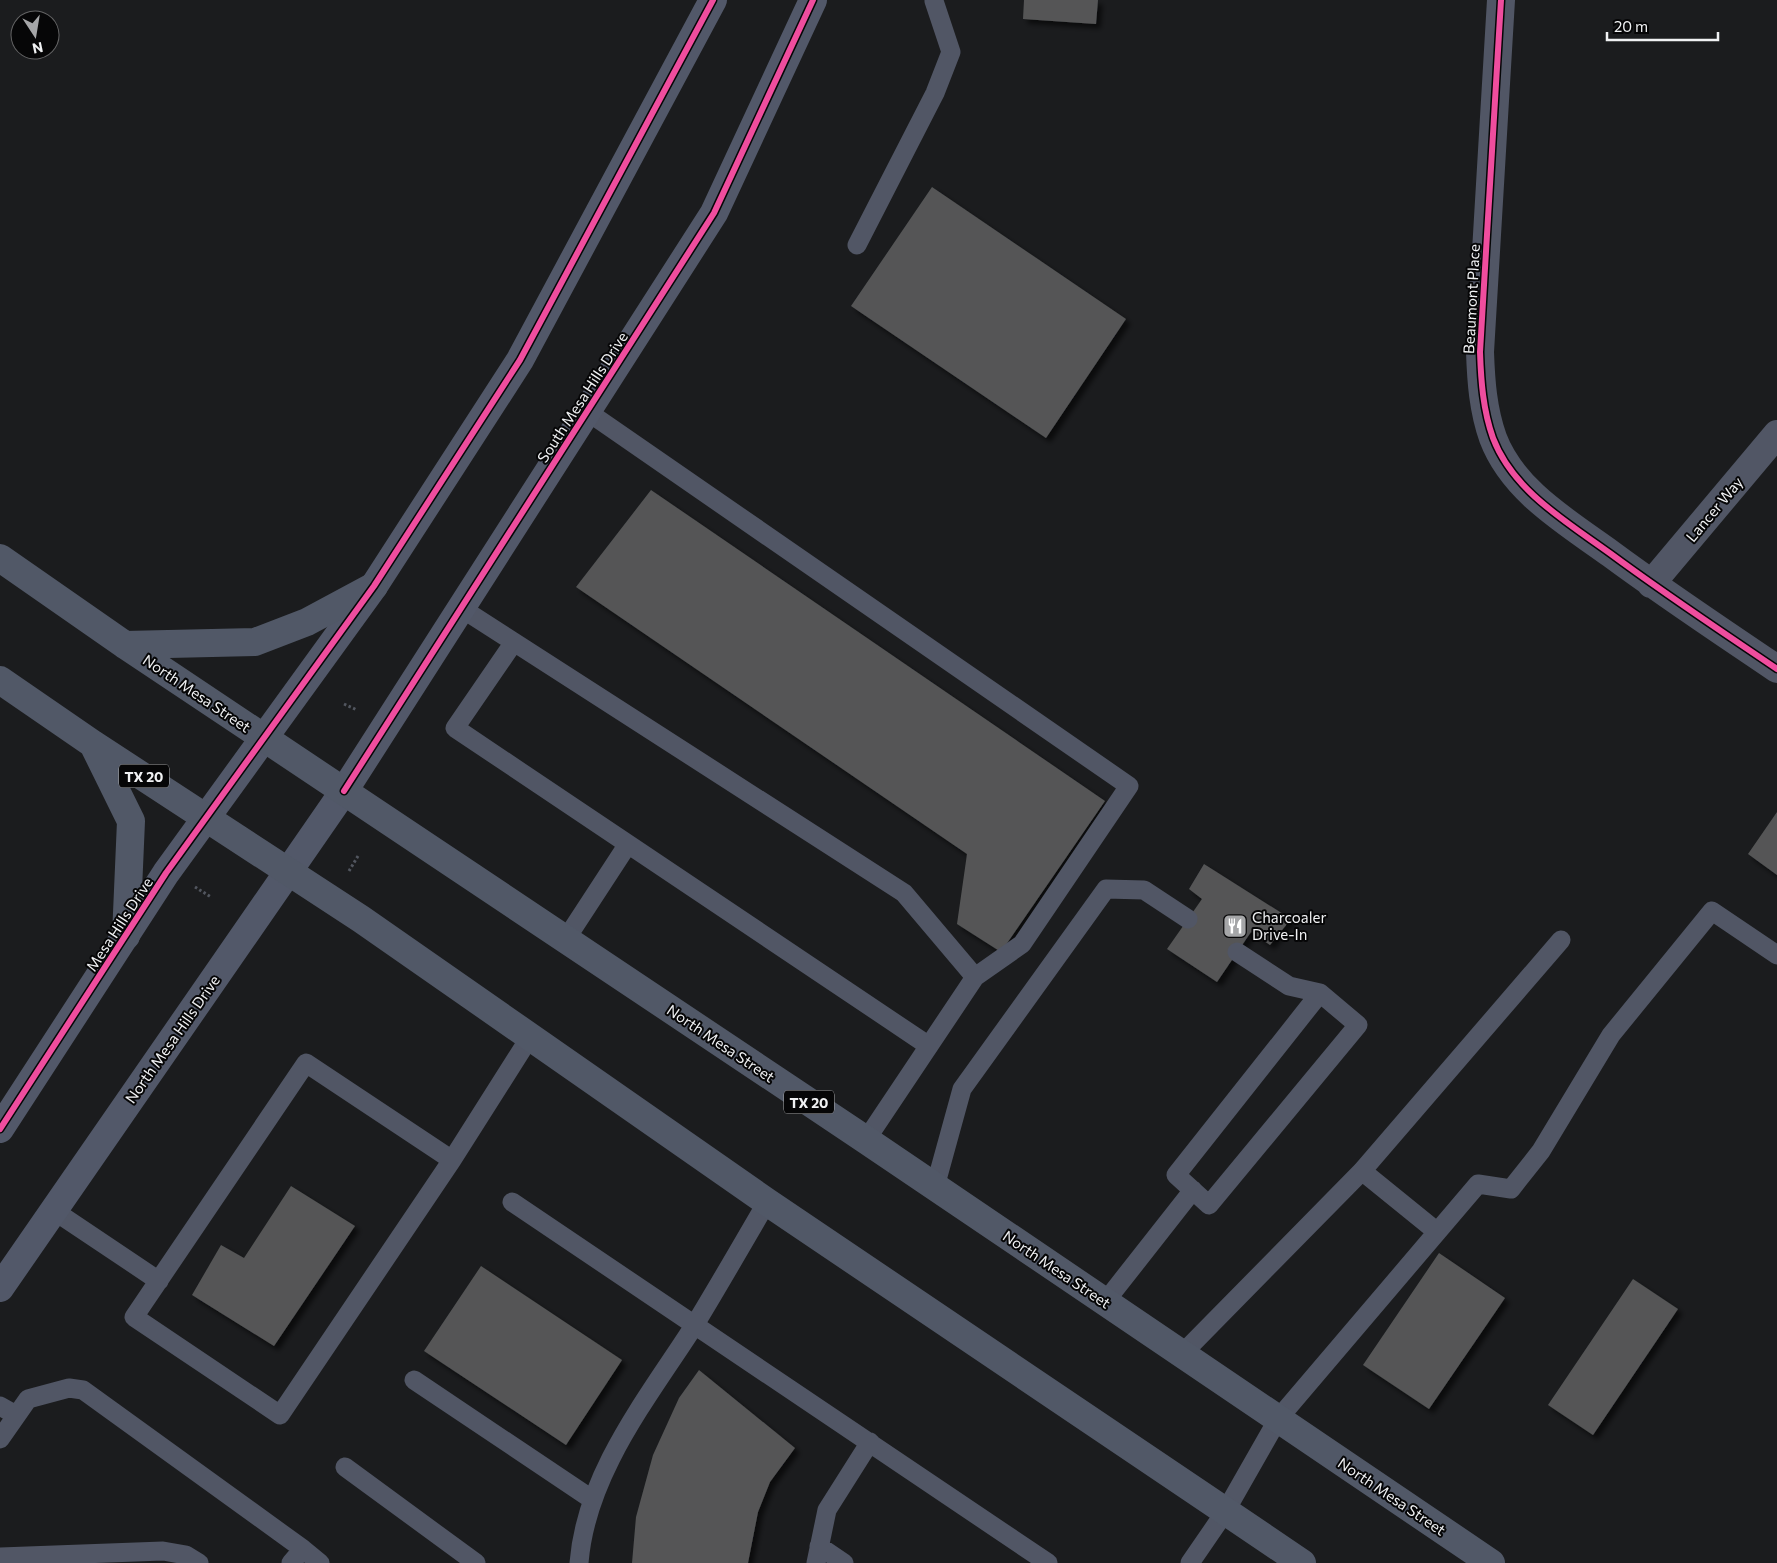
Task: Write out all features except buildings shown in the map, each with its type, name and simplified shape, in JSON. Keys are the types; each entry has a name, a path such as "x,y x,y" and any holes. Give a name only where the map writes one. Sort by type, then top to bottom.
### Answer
{"main road":[{"name":"North Mesa Street","path":"0,558 125,645 866,1140 1491,1563"},
{"path":"125,645 255,642 307,622 374,586"},
{"name":"TX 20","path":"0,680 93,744 288,871 767,1202 1302,1563"},
{"path":"93,744 131,821 126,936"}],"street":[{"path":"266,738 374,586 520,360 713,0"},
{"name":"South Mesa Hills Drive","path":"344,791 714,213 813,0"},
{"name":"Beaumont Place","path":"1501,0 1480,352 1482,396 1494,439 1517,478 1542,504 1652,584 1777,669"},
{"name":"Lancer Way","path":"1652,584 1777,434"},
{"name":"Mesa Hills Drive","path":"1,1127 166,873 266,738"},
{"name":"North Mesa Hills Drive","path":"0,1288 344,791"}],"lane":[{"path":"857,245 935,93 951,52 935,0 927,0"},
{"path":"588,412 1129,786 1022,944 975,977 866,1140"},
{"path":"461,608 904,893 975,977"},
{"path":"514,642 455,728 929,1046"},
{"path":"566,939 628,844"},
{"path":"935,1187 962,1089 1106,889 1144,890 1188,919"},
{"path":"1190,1563 1225,1512 1278,1419 1436,1231 1478,1184 1511,1189 1541,1151 1611,1035 1712,911 1777,954"},
{"path":"1182,1354 1362,1171 1561,940"},
{"path":"1237,952 1288,986 1320,993 1358,1025 1209,1205 1176,1175 1320,993"},
{"path":"452,1160 306,1063 134,1317 280,1415 452,1160 530,1037"},
{"path":"1362,1171 1436,1231"},
{"path":"1105,1302 1193,1190"},
{"path":"512,1202 1048,1563"},
{"path":"579,1563 581,1541 593,1500 618,1444 695,1324 767,1202"},
{"path":"53,1210 159,1280"},
{"path":"414,1380 593,1500"},
{"path":"0,1439 28,1399 69,1388 83,1390 303,1548 320,1563"},
{"path":"0,1406 16,1416"},
{"path":"844,1563 818,1555 827,1510 870,1442"},
{"path":"345,1467 476,1563"},
{"path":"291,1563 303,1548"},
{"path":"0,1557 163,1551 186,1555 199,1563"}],"path":[{"path":"344,704 364,713"},
{"path":"349,871 358,856"},
{"path":"191,885 211,898"}],"cycle path":[{"path":"0,1129 166,873 374,586 520,360 713,0"},
{"path":"344,791 714,213 813,0"},
{"path":"1501,0 1480,352 1483,395 1493,438 1502,457 1514,474 1543,504 1652,584 1777,669"}],"place":[{"name":"Charcoaler Drive-In","path":"1235,926"}]}
